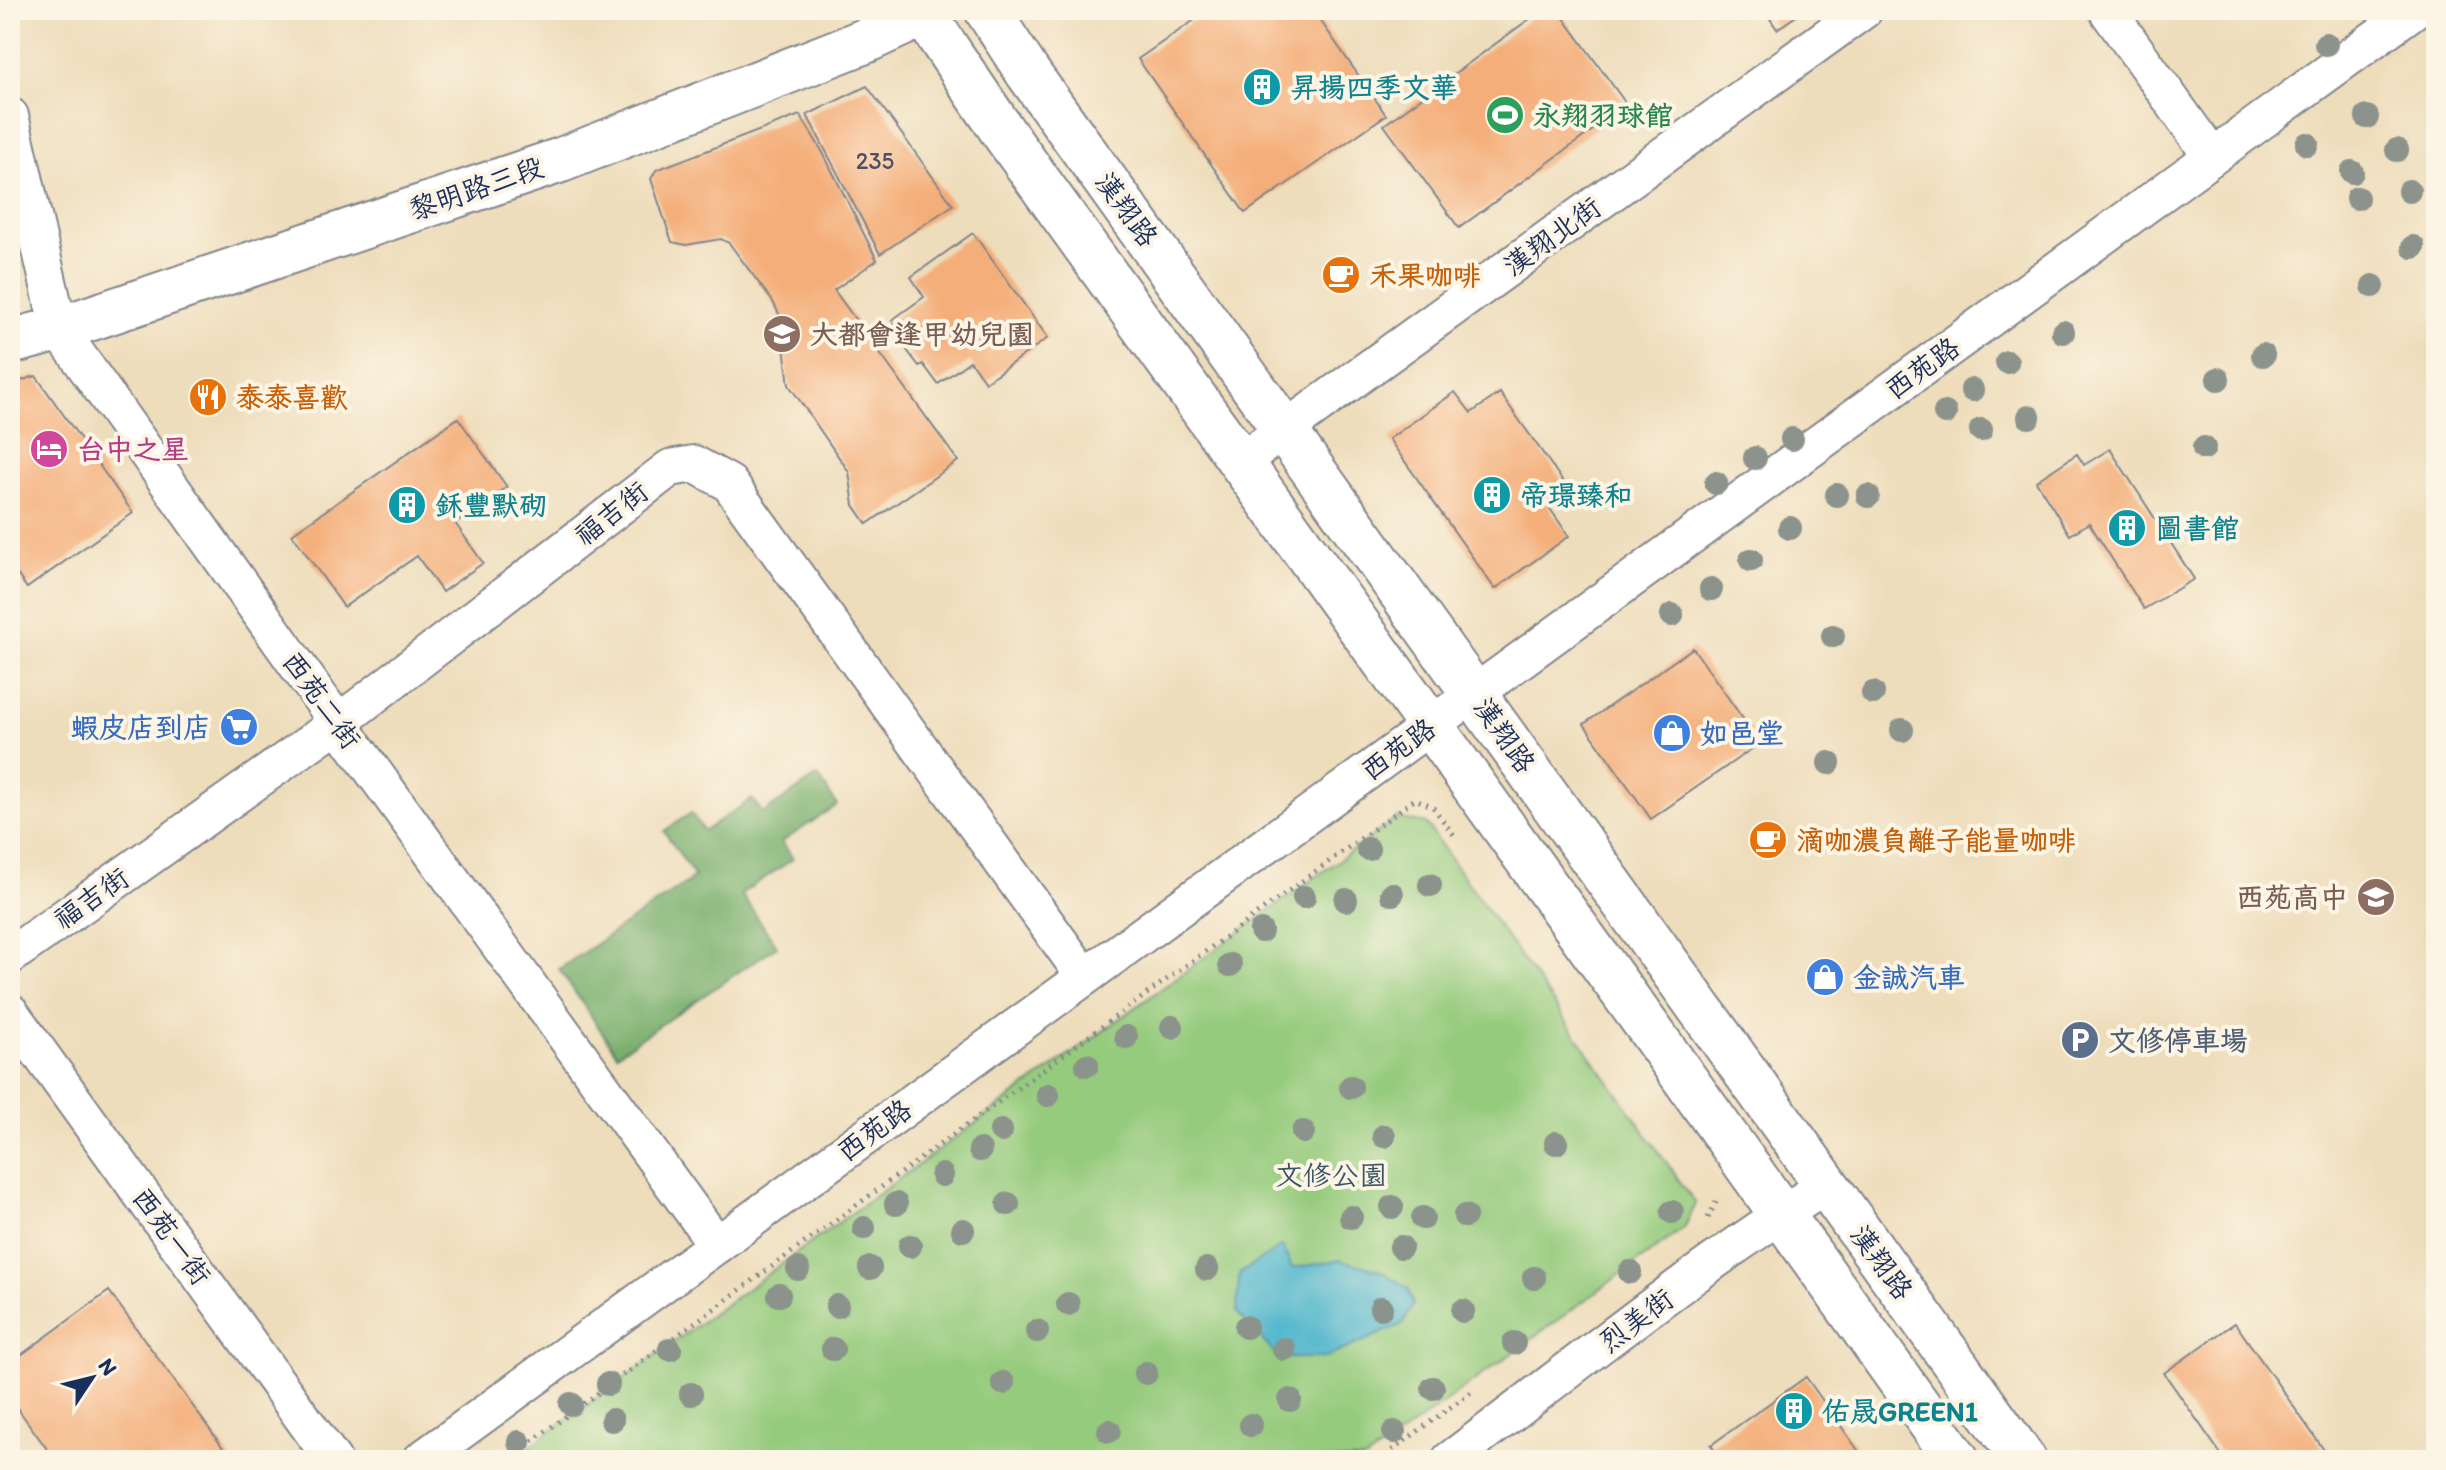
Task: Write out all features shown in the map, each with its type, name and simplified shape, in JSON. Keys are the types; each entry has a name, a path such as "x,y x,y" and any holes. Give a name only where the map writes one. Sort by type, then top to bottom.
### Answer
{"street":[{"name":"漢翔路","path":"987,10 1028,73 2024,1460"},
{"name":"漢翔北街","path":"1240,462 1864,10"},
{"path":"2107,10 2212,157"},
{"name":"西苑路","path":"421,1460 2414,10"},
{"name":"漢翔路","path":"925,11 1003,132 1957,1460"},
{"name":"黎明路三段","path":"10,342 59,329 561,160 865,41 925,11"},
{"name":"西苑二街","path":"10,116 59,329 338,723 717,1245"},
{"name":"福吉街","path":"10,956 338,723 670,468 694,464 729,483 1085,977"},
{"name":"西苑一街","path":"10,1012 333,1460"},
{"name":"烈美街","path":"1450,1460 1699,1272 1780,1214 1827,1185"}],"path":[{"path":"506,1460 1415,799 1432,806 1459,843"},
{"path":"1707,1219 1718,1201 1718,1191"},
{"path":"1379,1460 1480,1386"}],"green space":[{"path":"818,776 837,805 782,842 793,859 741,894 777,946 617,1054 559,969 695,877 664,831 691,813 704,831 752,799 763,813"},
{"name":"文修公園","path":"1397,818 1426,824 1696,1204 1684,1228 1365,1460 511,1460"}],"water":[{"path":"1282,1246 1292,1268 1340,1260 1379,1270 1408,1288 1413,1304 1403,1324 1325,1358 1279,1358 1237,1313 1239,1274"}],"building":[{"name":"昇揚四季文華","path":"1209,10 1313,10 1386,115 1245,213 1138,59"},
{"name":"永翔羽球館","path":"1542,10 1558,10 1627,105 1459,228 1384,125"},
{"path":"1764,10 1805,10 1777,29"},
{"path":"867,86 953,205 880,254 807,115"},
{"name":"大都會逢甲幼兒園","path":"800,115 822,151 877,260 834,290 958,461 867,524 854,505 849,472 789,385 780,316 773,302 729,243 721,239 686,245 672,242 651,179 656,170"},
{"path":"973,233 1048,338 985,382 970,361 938,384 900,341 905,338 892,320 924,297 911,277"},
{"name":"台中之星","path":"36,376 133,513 27,588 10,564 10,384"},
{"name":"帝璟臻和","path":"1455,392 1471,413 1500,393 1567,487 1546,503 1569,536 1495,589 1389,439"},
{"name":"鉌豐默砌","path":"458,418 507,487 455,523 483,563 442,592 417,556 344,607 292,534"},
{"name":"圖書館","path":"2110,449 2194,579 2144,609 2089,523 2070,535 2036,481 2077,454 2084,465"},
{"name":"如邑堂","path":"1693,648 1760,743 1651,819 1584,724"},
{"path":"109,1291 232,1460 55,1460 10,1398 10,1363"},
{"path":"2235,1323 2331,1460 2225,1460 2164,1373"},
{"name":"佑晟GREEN1","path":"1806,1377 1865,1460 1721,1460 1711,1445"}],"place":[{"name":"昇揚四季文華","path":"1262,87"},
{"name":"永翔羽球館","path":"1505,115"},
{"name":"禾果咖啡","path":"1341,275"},
{"name":"大都會逢甲幼兒園","path":"782,334"},
{"name":"泰泰喜歡","path":"208,397"},
{"name":"台中之星","path":"49,449"},
{"name":"帝璟臻和","path":"1492,495"},
{"name":"鉌豐默砌","path":"407,505"},
{"name":"圖書館","path":"2127,528"},
{"name":"蝦皮店到店","path":"239,727"},
{"name":"如邑堂","path":"1672,733"},
{"name":"滴咖濃負離子能量咖啡","path":"1768,840"},
{"name":"西苑高中","path":"2376,897"},
{"name":"金誠汽車","path":"1825,977"},
{"name":"文修停車場","path":"2080,1040"},
{"name":"佑晟GREEN1","path":"1794,1411"}]}
